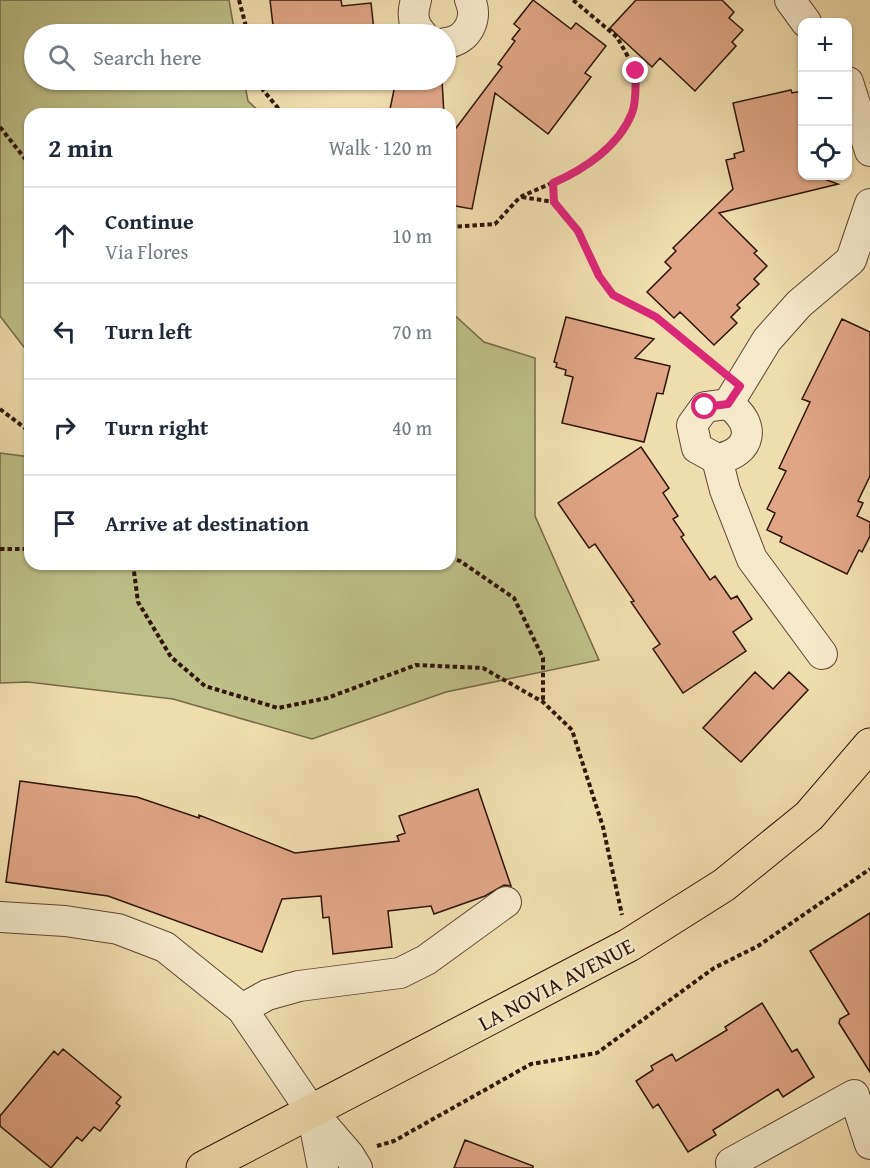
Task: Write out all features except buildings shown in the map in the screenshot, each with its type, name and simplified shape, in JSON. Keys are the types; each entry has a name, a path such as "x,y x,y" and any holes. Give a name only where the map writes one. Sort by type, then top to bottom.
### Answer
{"main road":[{"name":"LA NOVIA AVENUE","path":"203,1168 629,945 724,885 809,816 870,745"}],"street":[{"path":"415,24 416,0"},
{"path":"456,40 462,38 470,28 473,17 470,0"},
{"path":"790,0 803,18"},
{"path":"852,95 870,151"},
{"path":"734,395 748,428 744,444 732,456 717,459 697,448 692,426 705,407 734,395 767,340 799,304 851,260 870,204"},
{"path":"717,459 725,490 752,559 822,654"},
{"path":"242,1008 267,995 299,986 400,973 426,960 506,902"},
{"path":"0,916 65,921 118,929 165,947 242,1008 312,1112 343,1164"},
{"path":"737,1168 731,1163 854,1095 870,1144"}],"path":[{"path":"239,0 245,24"},
{"path":"456,227 495,224 520,197 568,176 610,147 633,112 636,71 617,38 573,0"},
{"path":"263,90 279,108"},
{"path":"0,127 24,157"},
{"path":"553,183 554,202 578,231 599,276 613,295 656,317 734,395"},
{"path":"520,197 554,202"},
{"path":"0,409 24,427"},
{"path":"0,549 24,549"},
{"path":"456,559 514,598 543,658 543,702"},
{"path":"134,570 138,602 171,657 205,686 278,708 327,698 416,665 483,668 543,702 572,730 603,827 629,945"},
{"path":"343,1164 394,1141 531,1064 597,1053 714,968 758,946 870,869"}],"green space":[{"path":"0,0 229,0 233,24 24,24 24,90 246,90 248,101 256,108 24,108 24,347 0,316"},
{"path":"456,316 484,342 535,358 535,516 599,660 446,692 312,739 173,699 28,682 0,683 0,453 24,456 24,570 456,570"}],"route":[{"path":"636,71 633,112 610,147 568,176 553,183 554,202 578,231 599,276 613,295 656,317 740,386 728,404 705,407"}]}
